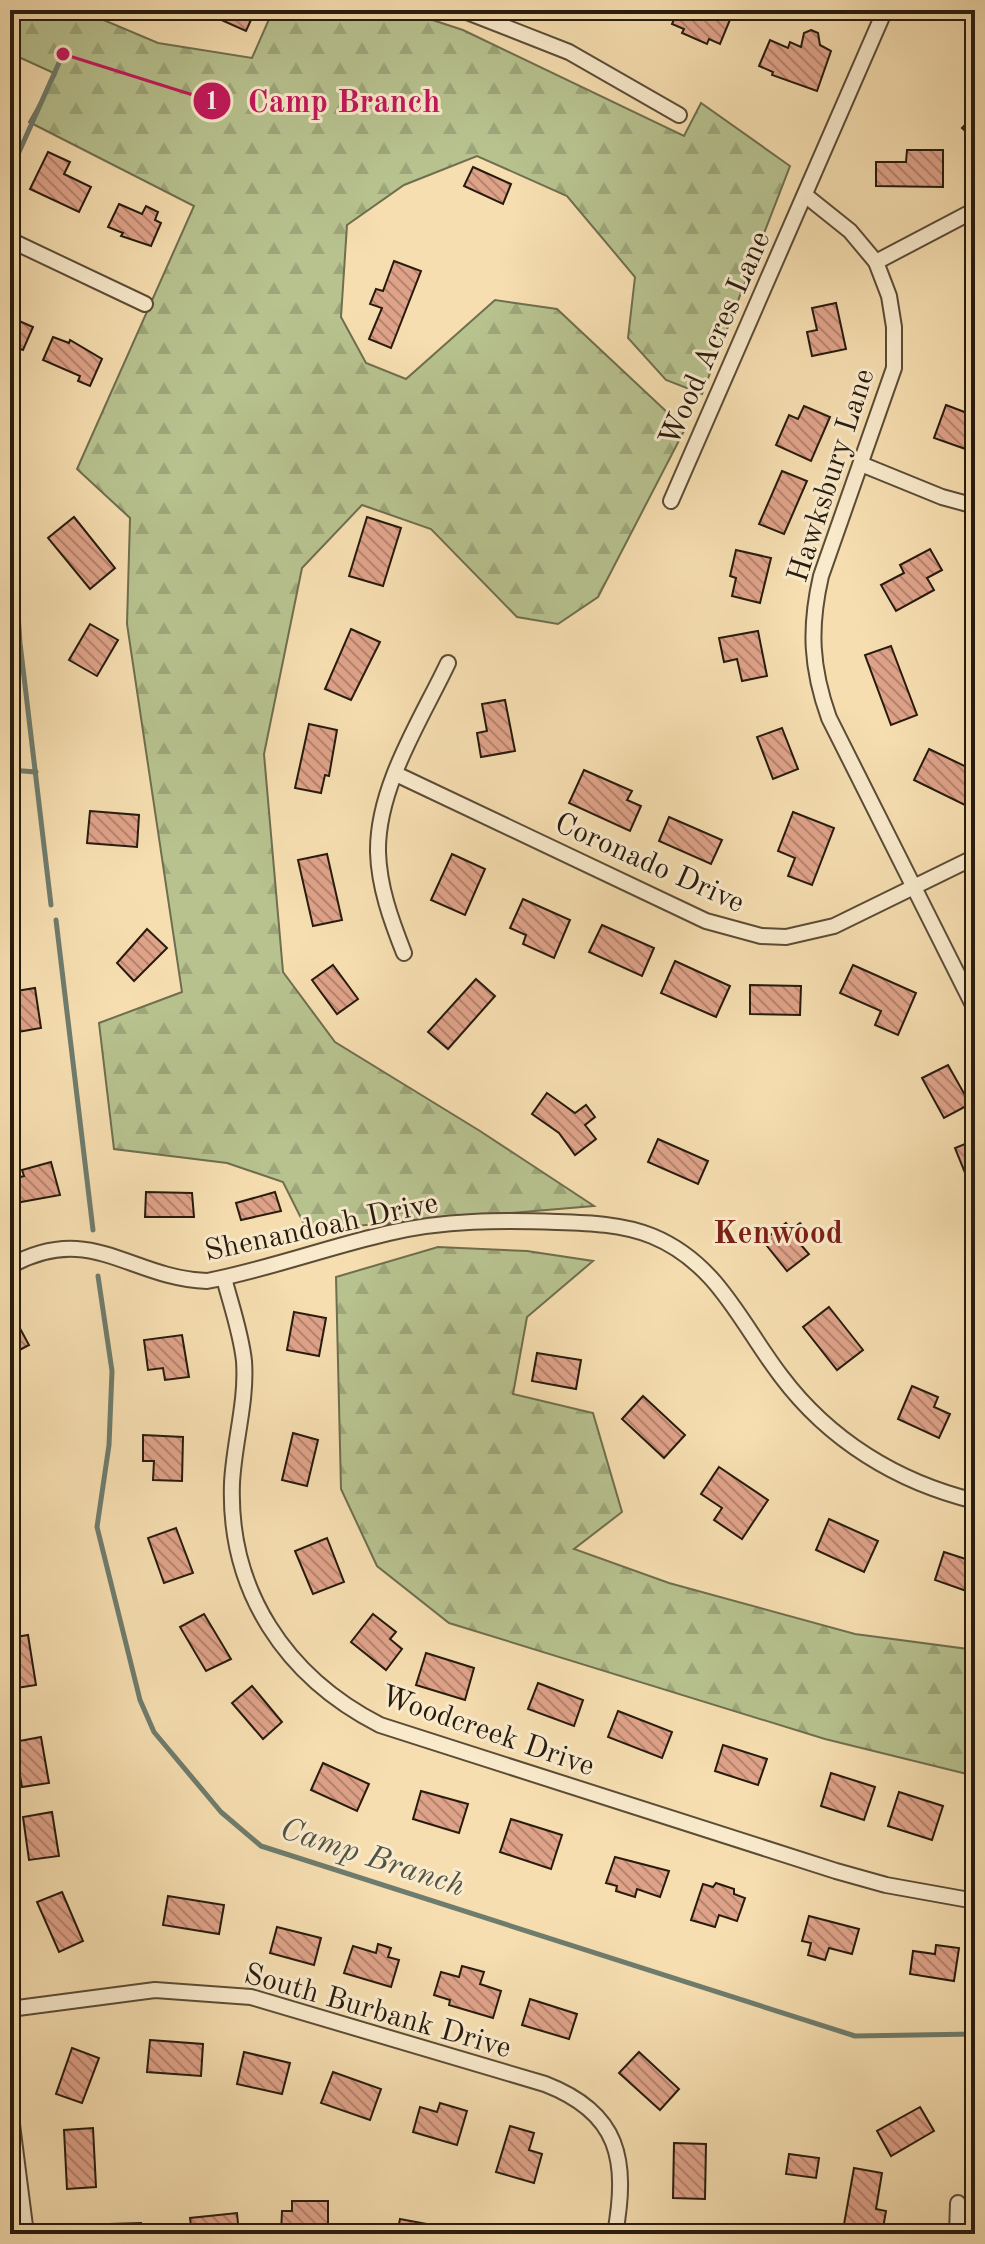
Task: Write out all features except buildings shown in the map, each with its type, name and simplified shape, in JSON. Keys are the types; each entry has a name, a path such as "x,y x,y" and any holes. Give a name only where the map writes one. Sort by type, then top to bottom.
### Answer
{"street":[{"path":"462,10 569,52 624,80 679,115"},
{"name":"Wood Acres Lane","path":"671,501 885,10"},
{"name":"Hawksbury Lane","path":"805,195 850,231 876,262 889,296 894,327 894,368 821,576 811,643 817,683 829,718 916,885 975,1009"},
{"path":"876,262 975,210"},
{"path":"10,240 145,304"},
{"path":"861,464 942,497 975,506"},
{"path":"404,953 388,911 378,852 380,822 396,774 448,663"},
{"name":"Coronado Drive","path":"396,774 706,921 734,931 786,937 834,926 975,857"},
{"name":"Shenandoah Drive","path":"10,1266 50,1248 70,1246 104,1253 176,1278 207,1281 426,1226 531,1221 628,1228 676,1249 717,1282 781,1377 808,1409 849,1444 912,1480 975,1501"},
{"name":"Woodcreek Drive","path":"224,1278 244,1360 244,1395 232,1484 233,1518 240,1553 259,1607 284,1652 330,1696 380,1725 821,1867 886,1885 975,1901"},
{"name":"South Burbank Drive","path":"10,2009 155,1990 251,1997 545,2084 583,2103 610,2133 619,2156 622,2178 615,2234"},
{"path":"10,2109 26,2234"},
{"path":"957,2234 958,2203"}],"green space":[{"path":"10,10 80,10 158,43 252,58 273,10 402,10 463,30 684,136 701,103 790,166 702,394 666,380 628,338 635,277 567,196 477,156 404,185 347,225 341,317 366,363 406,379 495,300 557,309 685,429 598,597 558,624 517,617 431,529 362,505 302,568 264,754 283,972 335,1042 594,1206 307,1230 283,1182 227,1163 114,1149 99,1023 182,992 127,624 130,518 77,469 194,206 29,122 56,74 10,53"},
{"path":"438,1247 527,1251 593,1261 527,1317 513,1394 593,1413 622,1512 574,1549 669,1583 855,1634 975,1650 975,1776 825,1739 449,1623 377,1566 341,1489 336,1277"}],"waterway":[{"name":"Camp Branch","path":"10,172 63,54"},
{"name":"Camp Branch","path":"10,543 14,556 20,643 51,905"},
{"path":"10,770 36,772"},
{"name":"Camp Branch","path":"56,920 93,1230"},
{"name":"Camp Branch","path":"98,1276 112,1371 109,1445 97,1527 140,1700 154,1732 221,1812 261,1846 855,2036 975,2034"}],"place":[{"name":"Camp Branch","path":"63,54"}],"district":[{"name":"Kenwood","path":"778,1232"}]}
